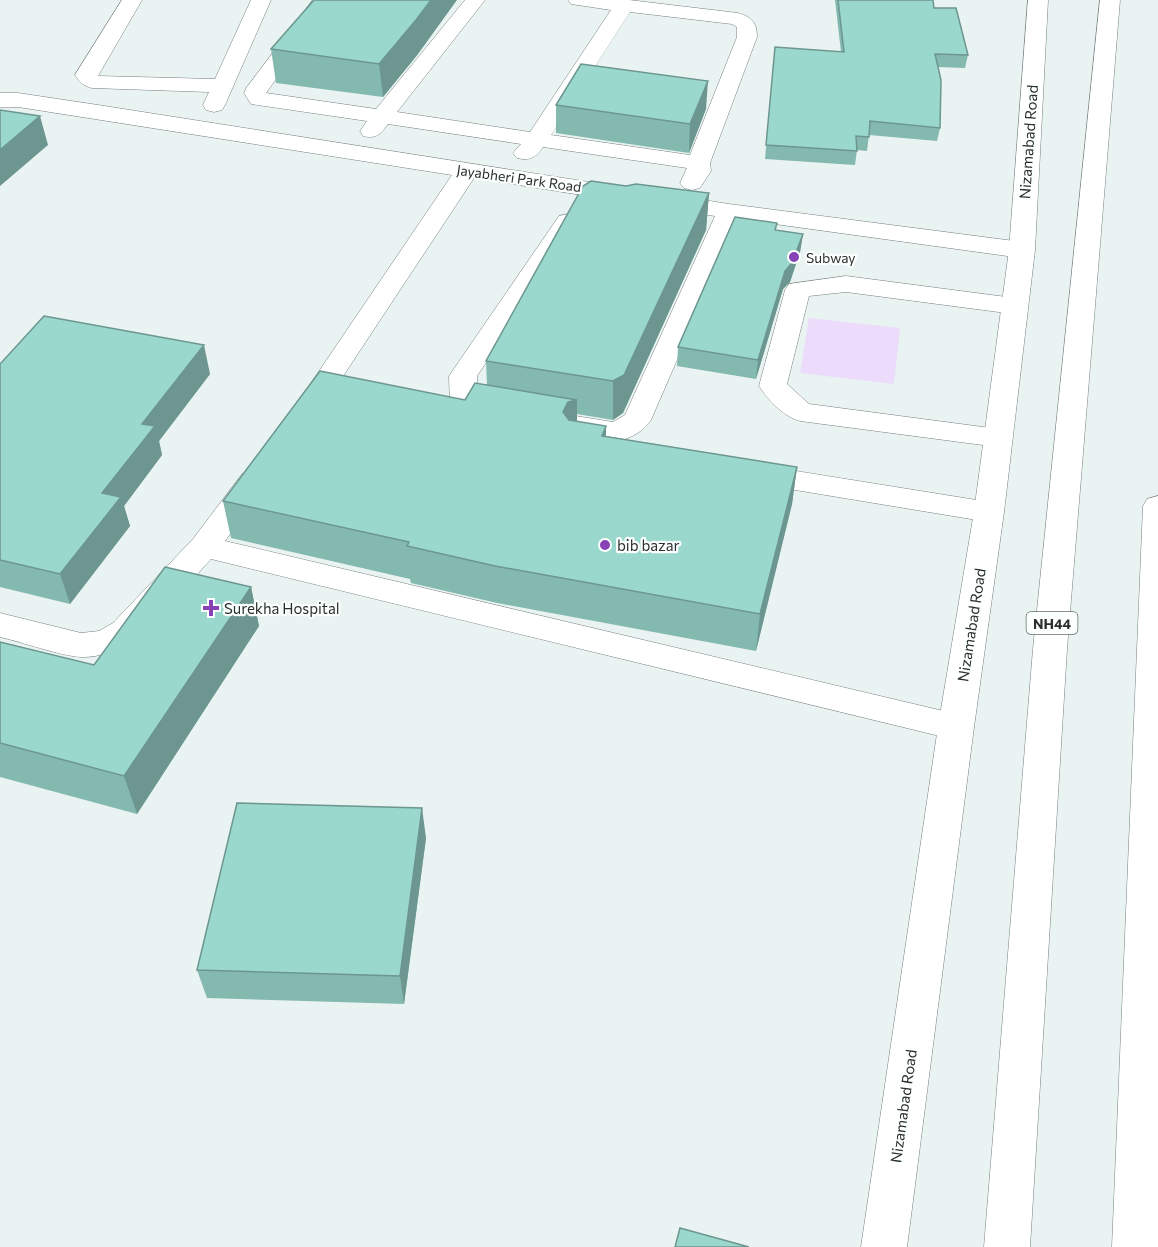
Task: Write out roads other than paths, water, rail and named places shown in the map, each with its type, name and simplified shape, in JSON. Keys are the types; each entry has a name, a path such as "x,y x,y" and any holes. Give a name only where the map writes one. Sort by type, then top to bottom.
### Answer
{"main road":[{"path":"132,0 86,75 92,82 223,86"},
{"path":"203,129 261,0"},
{"path":"323,0 255,93 258,99 698,163"},
{"path":"352,153 475,0"},
{"path":"578,0 738,19 747,25 747,37 698,163 699,171 681,203"},
{"name":"Nizamabad Road","path":"884,1247 956,727 989,512 1022,250 1038,0"},
{"name":"NH44","path":"1007,1247 1050,649 1110,0"},
{"path":"504,174 532,146 535,138 624,6"},
{"name":"Jayabheri Park Road","path":"6,97 681,203 725,220 1022,250"},
{"path":"289,433 324,386 467,170"},
{"path":"519,429 618,432 637,420 725,220 585,207 571,217 463,375 464,407 519,429 631,455"},
{"path":"998,438 800,412 773,386 798,290 846,284 1014,306"},
{"path":"0,625 81,645 106,642 125,631 204,547 267,462"},
{"path":"726,470 989,512"},
{"path":"1135,1247 1158,506"},
{"path":"204,547 956,727"}],"place":[{"name":"Subway","path":"794,257"},
{"name":"bib bazar","path":"605,545"},
{"name":"Surekha Hospital","path":"211,608"}]}
